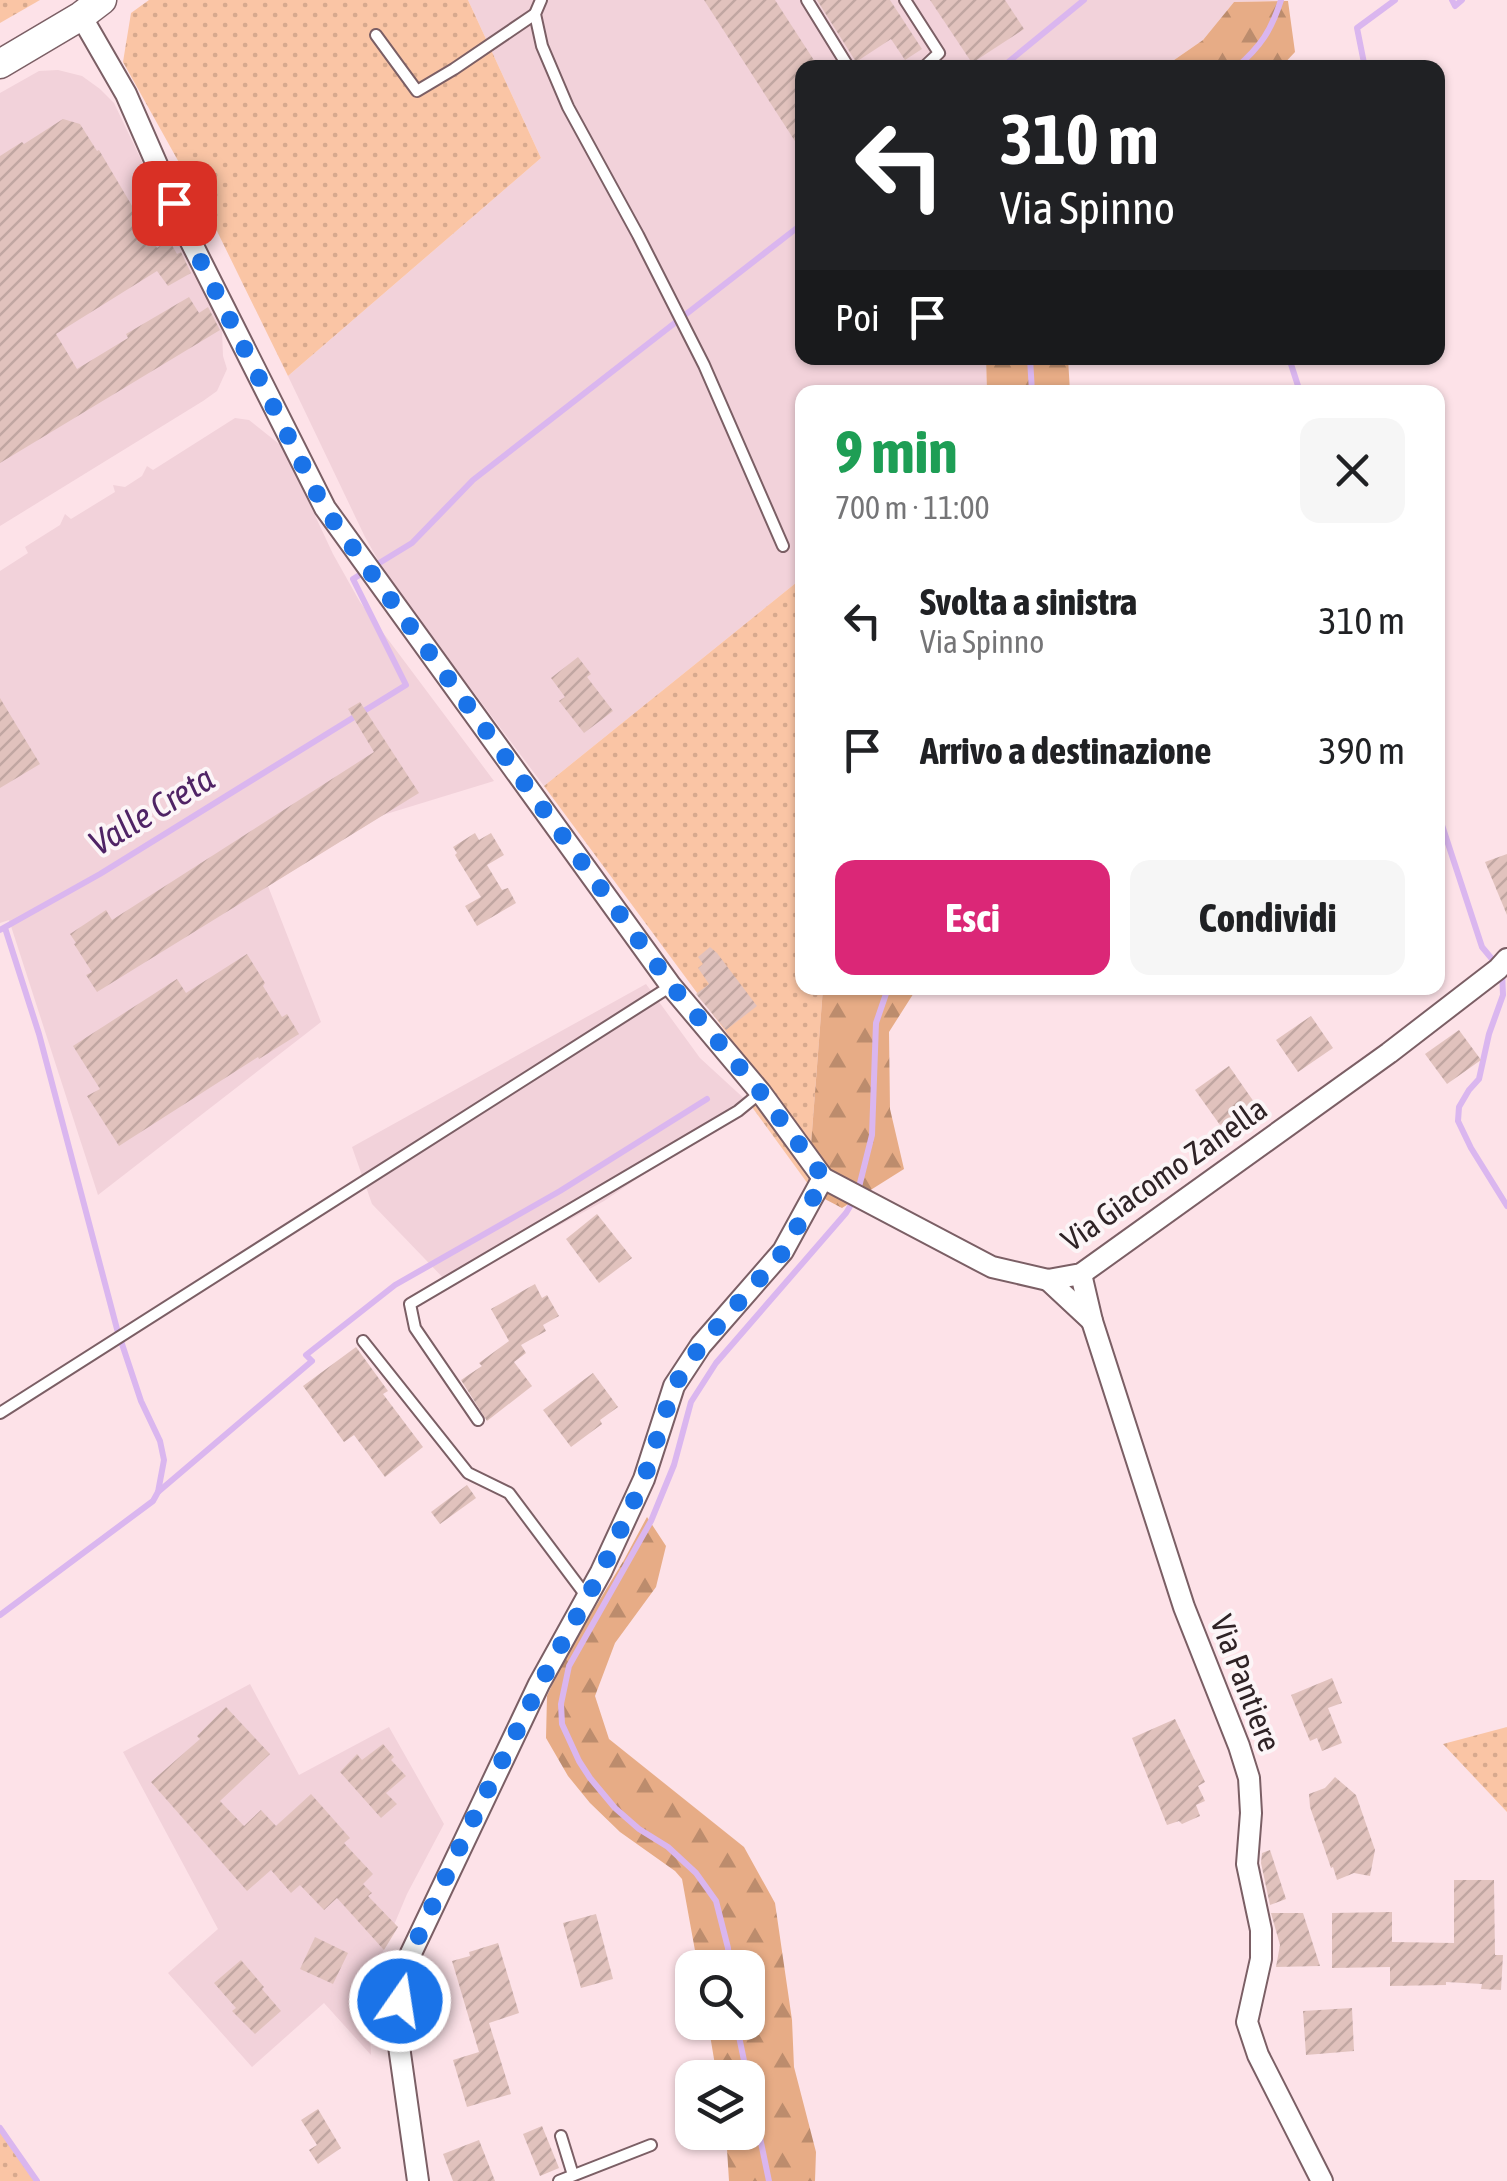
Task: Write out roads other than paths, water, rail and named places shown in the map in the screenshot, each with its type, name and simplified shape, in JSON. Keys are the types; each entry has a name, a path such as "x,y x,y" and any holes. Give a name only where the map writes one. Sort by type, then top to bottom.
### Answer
{"main road":[{"path":"0,64 91,8"}],"street":[{"path":"91,8 190,240 324,508 672,986 761,1093 824,1178 784,1251 701,1345 674,1386 644,1479 588,1598 540,1684 403,1970 397,2032 418,2181"},
{"name":"Via Giacomo Zanella","path":"824,1178 992,1268 1048,1280 1081,1274 1504,968"},
{"name":"Via Pantiere","path":"1081,1274 1092,1321 1184,1607 1250,1778 1248,1864 1261,1930 1261,1959 1247,2022 1258,2056 1322,2181"},
{"name":"Via Pantiere","path":"1048,1280 1092,1321"}],"lane":[{"path":"540,0 535,14 542,46 568,106 691,339 783,546"},
{"path":"807,0 843,60"},
{"path":"905,0 940,53 932,60"},
{"path":"376,35 417,91 535,14"},
{"path":"0,1413 672,986"},
{"path":"478,1420 415,1328 410,1304 738,1111 761,1093"},
{"path":"363,1341 468,1474 509,1493 588,1598"},
{"path":"561,2136 573,2175"},
{"path":"559,2181 651,2145"}],"waterway":[{"name":"Valle Creta","path":"1011,60 1084,0"},
{"path":"1244,60 1264,37 1281,0"},
{"path":"1363,60 1357,28 1395,0"},
{"path":"1452,0 1455,6 1462,0"},
{"name":"Valle Creta","path":"0,930 100,874 406,685 353,579 412,543 473,480 795,229"},
{"path":"1030,365 1032,385"},
{"path":"1291,365 1298,385"},
{"path":"1445,834 1482,947 1502,971 1503,995 1479,1079 1459,1107 1458,1121 1507,1206"},
{"name":"Valle Creta","path":"0,1615 153,1501 164,1460 117,1329 39,1034 5,928"},
{"path":"728,1950 716,1901 696,1873 615,1808 590,1778 562,1724 561,1704 569,1666 651,1521 674,1465 691,1402 716,1363 846,1213 857,1195 872,1135 876,1023 886,995"},
{"path":"158,1492 312,1361 306,1355 395,1285 560,1191 707,1099"},
{"path":"740,2040 769,2181"},
{"name":"Valle Creta","path":"0,2128 37,2181"}]}
